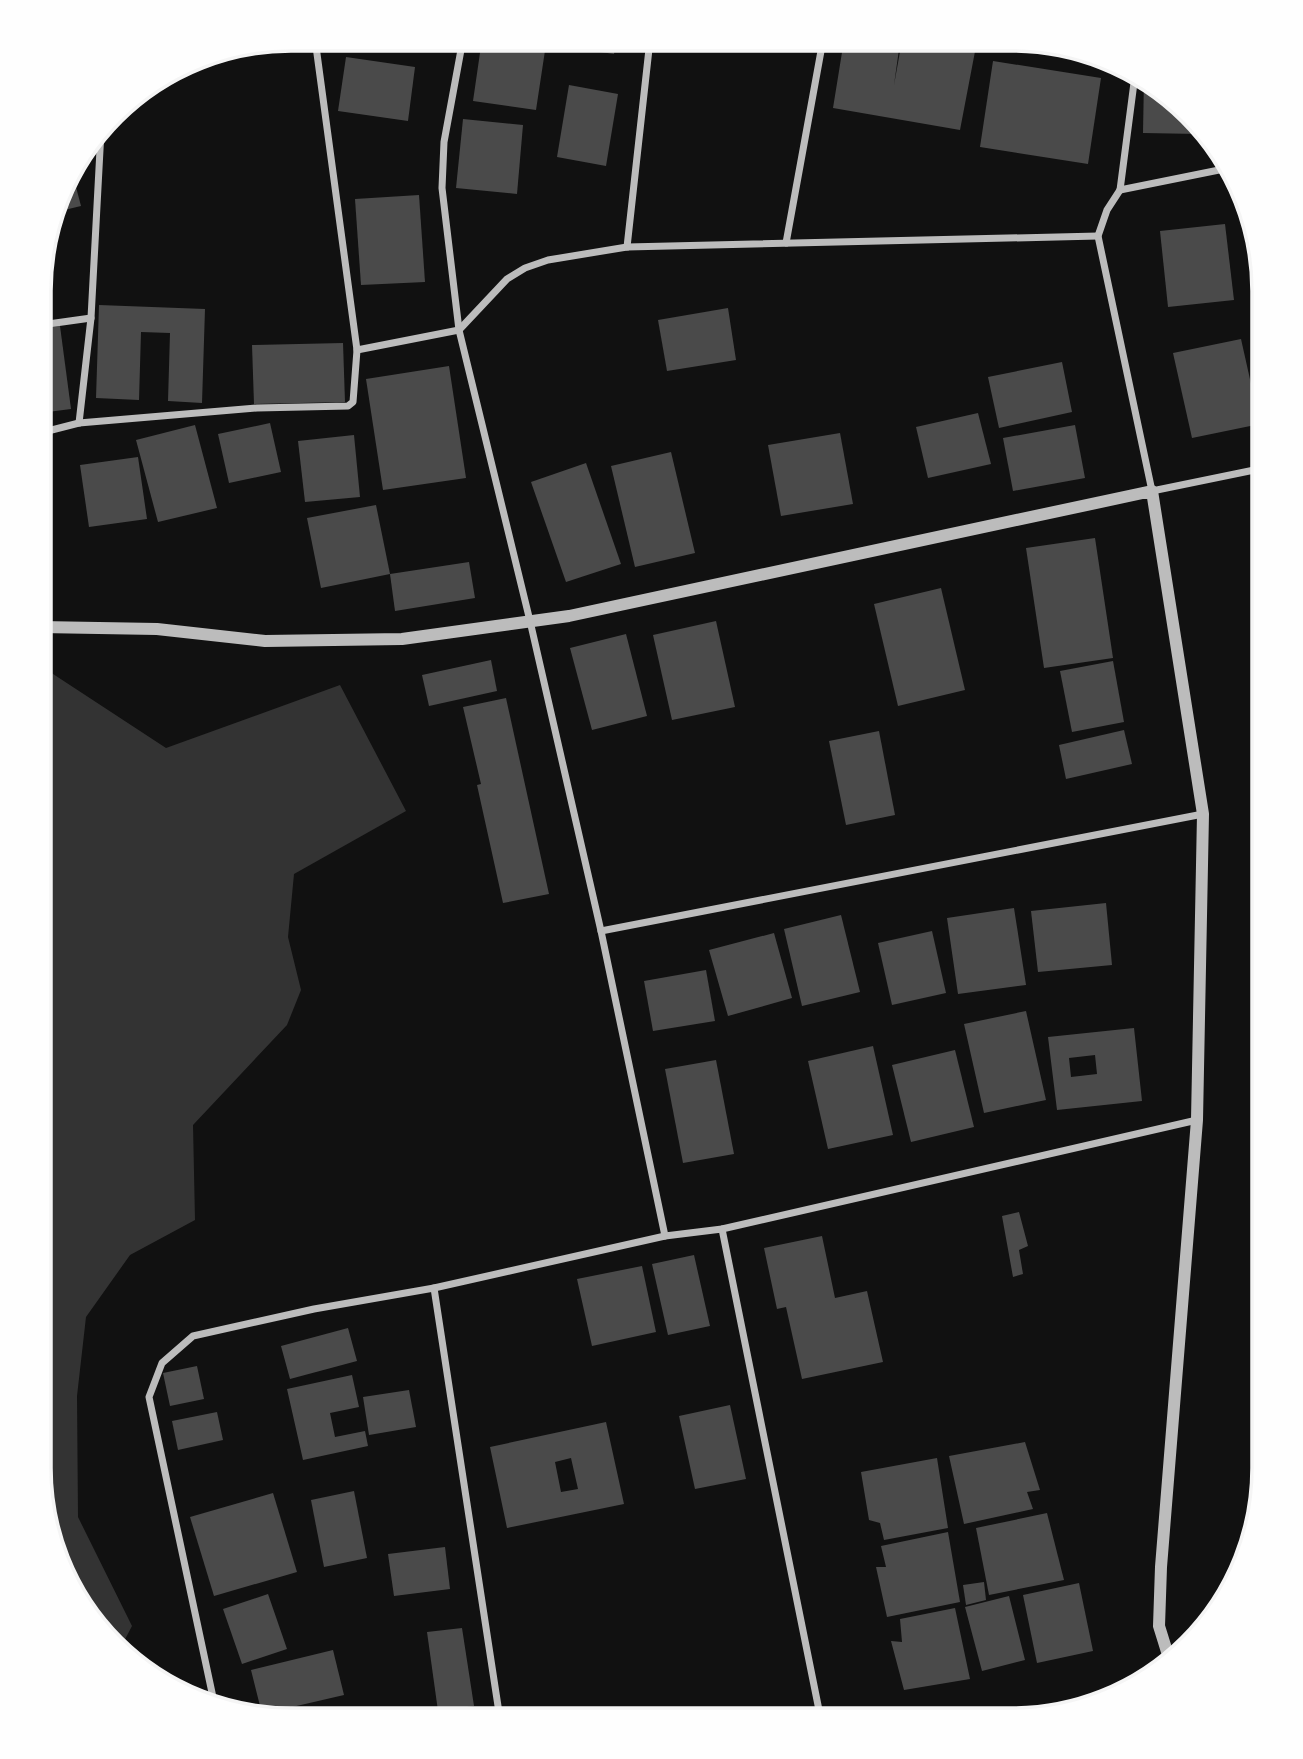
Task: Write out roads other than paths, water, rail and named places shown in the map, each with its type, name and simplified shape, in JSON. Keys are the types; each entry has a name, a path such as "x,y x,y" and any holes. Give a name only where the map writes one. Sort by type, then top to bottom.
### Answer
{"street":[{"path":"51,430 79,423 257,408 348,406 356,396 357,351 317,51"},
{"path":"461,51 444,142 442,188 459,330 530,621 601,931 665,1236"},
{"path":"627,247 649,51"},
{"path":"786,243 821,51"},
{"path":"1134,84 1119,190 1107,210 1098,236 1152,491 1203,814 1196,1120 1161,1567 1159,1626 1167,1651"},
{"path":"79,423 91,318 99,147"},
{"path":"1119,190 1219,170"},
{"path":"357,351 459,330 507,279 525,268 548,260 627,247 1098,236"},
{"path":"51,324 91,318"},
{"path":"51,627 158,628 265,640 402,639 569,616 1252,470"},
{"path":"601,931 1203,814"},
{"path":"212,1694 149,1397 162,1363 193,1336 314,1309 434,1288 665,1236 722,1229 1196,1120"},
{"path":"722,1229 819,1708"},
{"path":"434,1288 497,1708"}]}
